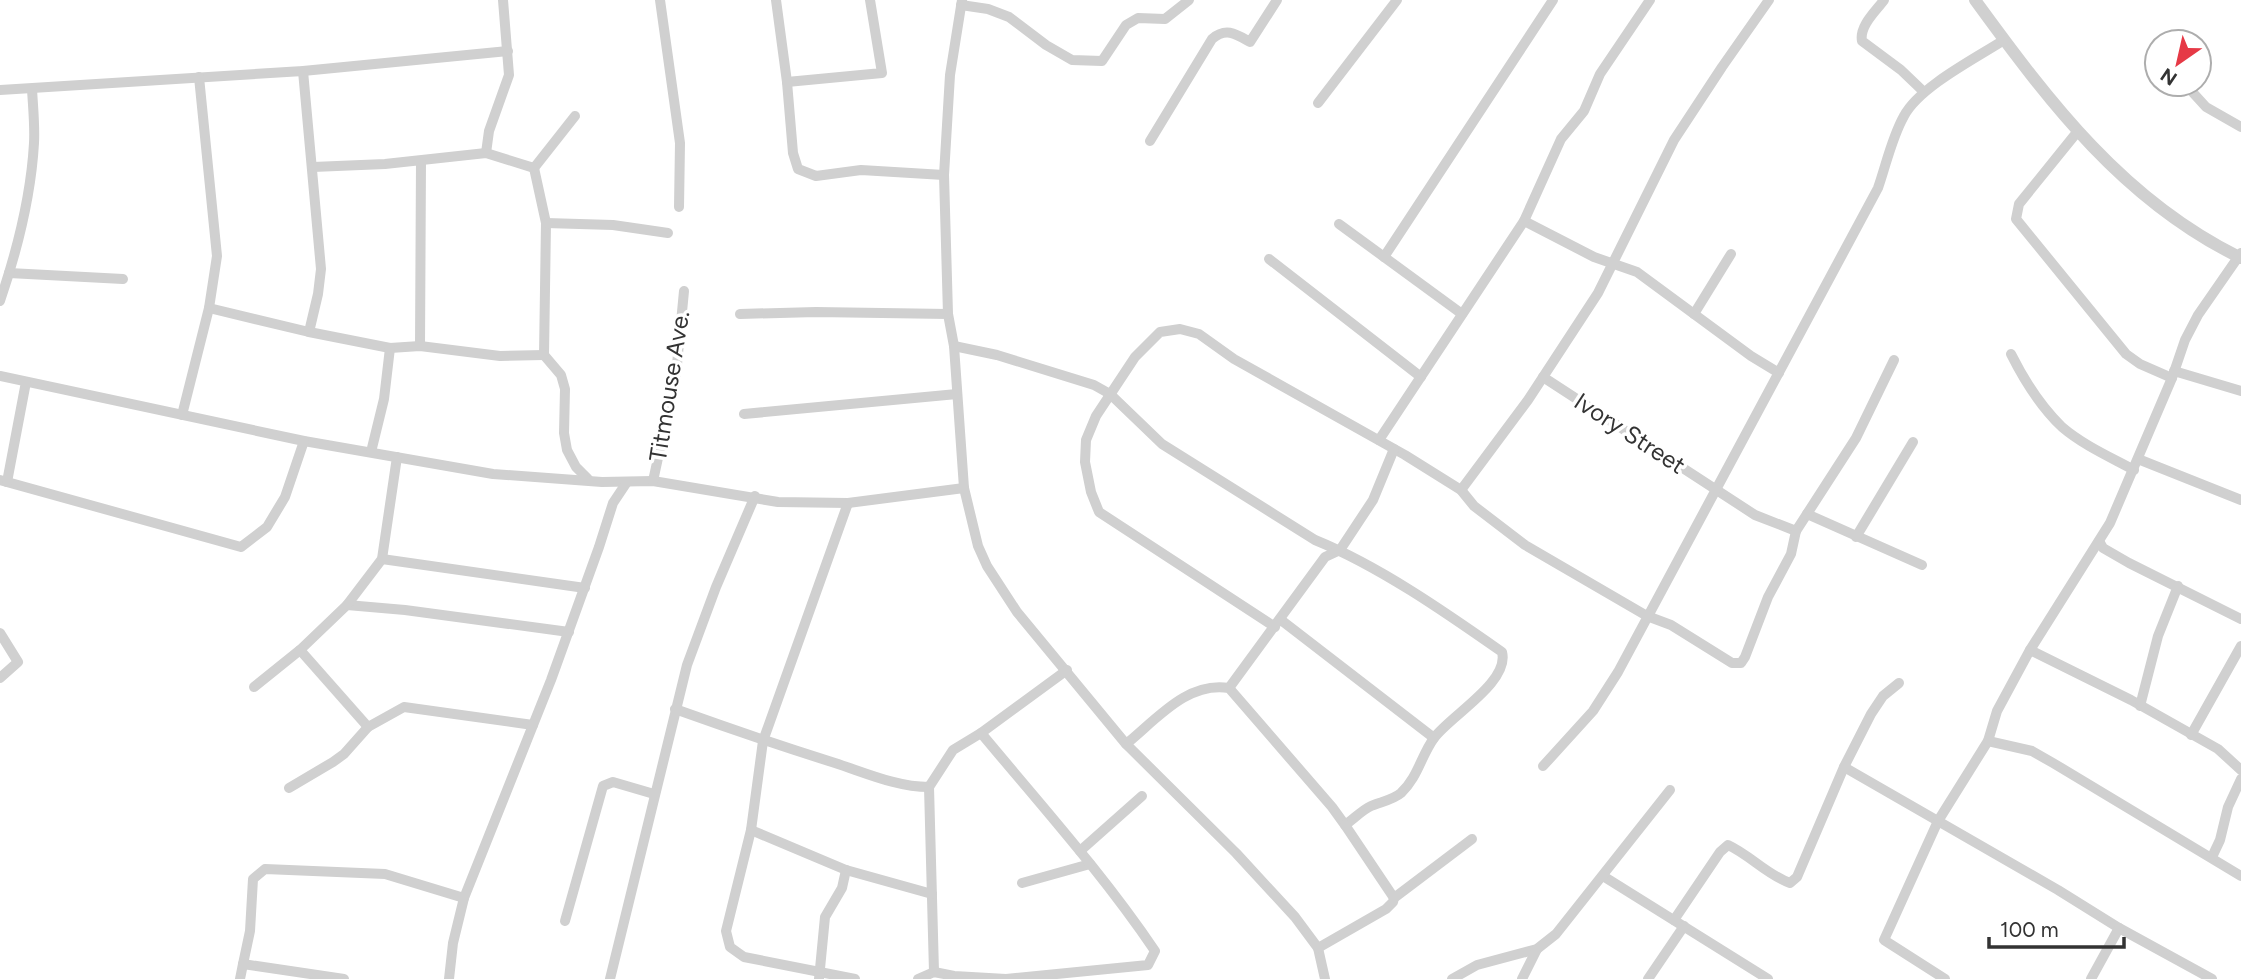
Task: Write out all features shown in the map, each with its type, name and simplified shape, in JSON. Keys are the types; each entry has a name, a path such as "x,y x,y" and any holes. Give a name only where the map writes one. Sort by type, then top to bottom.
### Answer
{"street":[{"path":"486,153 489,131 509,75 503,0"},
{"path":"660,0 680,143 679,207"},
{"path":"776,0 793,153 798,169 816,176 861,170 944,175"},
{"path":"787,82 882,74 870,0"},
{"path":"1189,0 1165,19 1138,18 1126,25 1102,61 1072,60 1046,45 1009,17 962,3 950,75 944,175 948,314 954,346 964,488 978,546 987,566 1017,612 1126,744 1236,853 1295,917 1318,947 1325,979"},
{"path":"1150,141 1212,39 1219,33 1233,32 1250,42 1277,0"},
{"path":"1318,103 1397,0"},
{"path":"1384,257 1553,0"},
{"path":"1379,440 1524,220 1561,139 1584,111 1600,74 1650,0"},
{"path":"1461,490 1543,377 1598,293 1674,140 1769,0"},
{"path":"1884,0 1864,28 1862,41 1901,70 1924,92"},
{"path":"1945,979 1884,940 1938,821 1988,741 1997,711 2029,650 2110,523 2134,470 2185,340 2198,315 2240,256 2168,216 2128,183 2078,131 1975,0"},
{"path":"1543,766 1581,726 1603,697 1878,188 1903,117 1912,103 1924,92 2004,40"},
{"path":"0,90 303,71 508,51"},
{"path":"303,71 321,269 309,332"},
{"path":"183,415 209,308 217,256 199,77"},
{"path":"0,301 26,201 34,142 32,89"},
{"path":"2198,98 2206,107 2241,127"},
{"path":"534,168 575,116"},
{"path":"2078,131 2019,204 2016,219 2126,354 2140,364 2241,391"},
{"path":"313,167 421,161 486,153 534,168"},
{"path":"420,346 421,161"},
{"path":"534,168 546,223 544,355 561,375 565,388 564,433 567,450 576,467 588,479"},
{"path":"1524,220 1562,242 1637,272 1751,356 1779,373"},
{"path":"546,223 614,225 668,233"},
{"path":"1339,224 1462,314"},
{"path":"1694,314 1731,254"},
{"path":"1269,259 1421,377"},
{"path":"9,273 123,279"},
{"name":"Titmouse Ave.","path":"653,481 676,375 684,291"},
{"path":"209,308 390,348 420,346 500,356 544,355"},
{"path":"740,314 948,314"},
{"path":"1434,738 1278,624 1099,512 1091,492 1085,462 1086,440 1096,416 1147,342 1160,332 1180,329 1199,334 1234,359 1379,440 1461,490 1474,506 1525,545 1647,617 1671,625 1732,663 1741,663 1768,597 1791,554 1796,531 1856,438 1894,360"},
{"path":"954,346 996,355 1094,385 1110,394 1162,444 1315,540 1340,550 1432,604 1502,652 1504,660 1491,681 1434,738 1419,771 1399,796 1368,807 1345,825"},
{"path":"371,452 384,399 390,348"},
{"path":"2011,354 2024,380 2062,426 2085,443 2134,470"},
{"path":"0,376 304,440 493,474 602,482 653,481 755,496 778,502 848,503 964,488"},
{"name":"Ivory Street","path":"1543,377 1762,519 1796,531"},
{"path":"26,382 4,481 241,547 267,527 285,497 304,440"},
{"path":"744,414 957,394"},
{"path":"1856,537 1913,442"},
{"path":"1228,688 1325,557 1340,550 1373,500 1394,449"},
{"path":"254,687 300,650 347,605 382,559 397,457"},
{"path":"2138,459 2241,500"},
{"path":"602,482 613,503"},
{"path":"449,979 453,943 464,898 569,632 613,503 626,482"},
{"path":"610,979 687,665 716,587 755,496"},
{"path":"848,503 763,741 751,830 726,931 730,947 737,954 754,961 819,975 855,979"},
{"path":"1807,514 1922,565"},
{"path":"2099,541 2104,548 2129,562 2241,619"},
{"path":"382,559 585,589"},
{"path":"2140,706 2158,636 2178,586"},
{"path":"347,605 569,632"},
{"path":"0,633 18,662 0,678"},
{"path":"2191,735 2241,646"},
{"path":"300,650 368,727"},
{"path":"2029,650 2218,749 2241,769"},
{"path":"934,972 929,787 953,750 981,733 1067,670"},
{"path":"1648,979 1720,852 1728,845 1782,880 1790,883 1797,877 1844,767 1876,704 1899,683"},
{"path":"1126,744 1183,697 1199,688 1215,685 1228,688 1332,807 1394,898"},
{"path":"289,788 344,754 368,727 404,707 533,725"},
{"path":"675,709 763,741 910,787 929,787"},
{"path":"918,979 934,972 1006,979 1148,965 1155,951 1080,851 981,733"},
{"path":"1988,741 2032,751 2241,876"},
{"path":"1844,767 2119,928 2212,979"},
{"path":"2212,858 2228,807 2241,779"},
{"path":"565,921 603,786 612,782 654,794"},
{"path":"1452,979 1477,965 1537,949 1556,934 1603,876 1619,851 1646,823 1670,790"},
{"path":"1080,851 1142,796"},
{"path":"751,830 846,870 932,894"},
{"path":"1318,947 1386,909 1394,898 1472,839"},
{"path":"1022,883 1090,864"},
{"path":"240,979 250,930 253,879 265,869 385,874 464,898"},
{"path":"819,975 825,917 842,888 846,870"},
{"path":"1603,876 1768,979"},
{"path":"2091,979 2119,928"},
{"path":"1522,979 1537,949"},
{"path":"243,964 344,979"}]}
